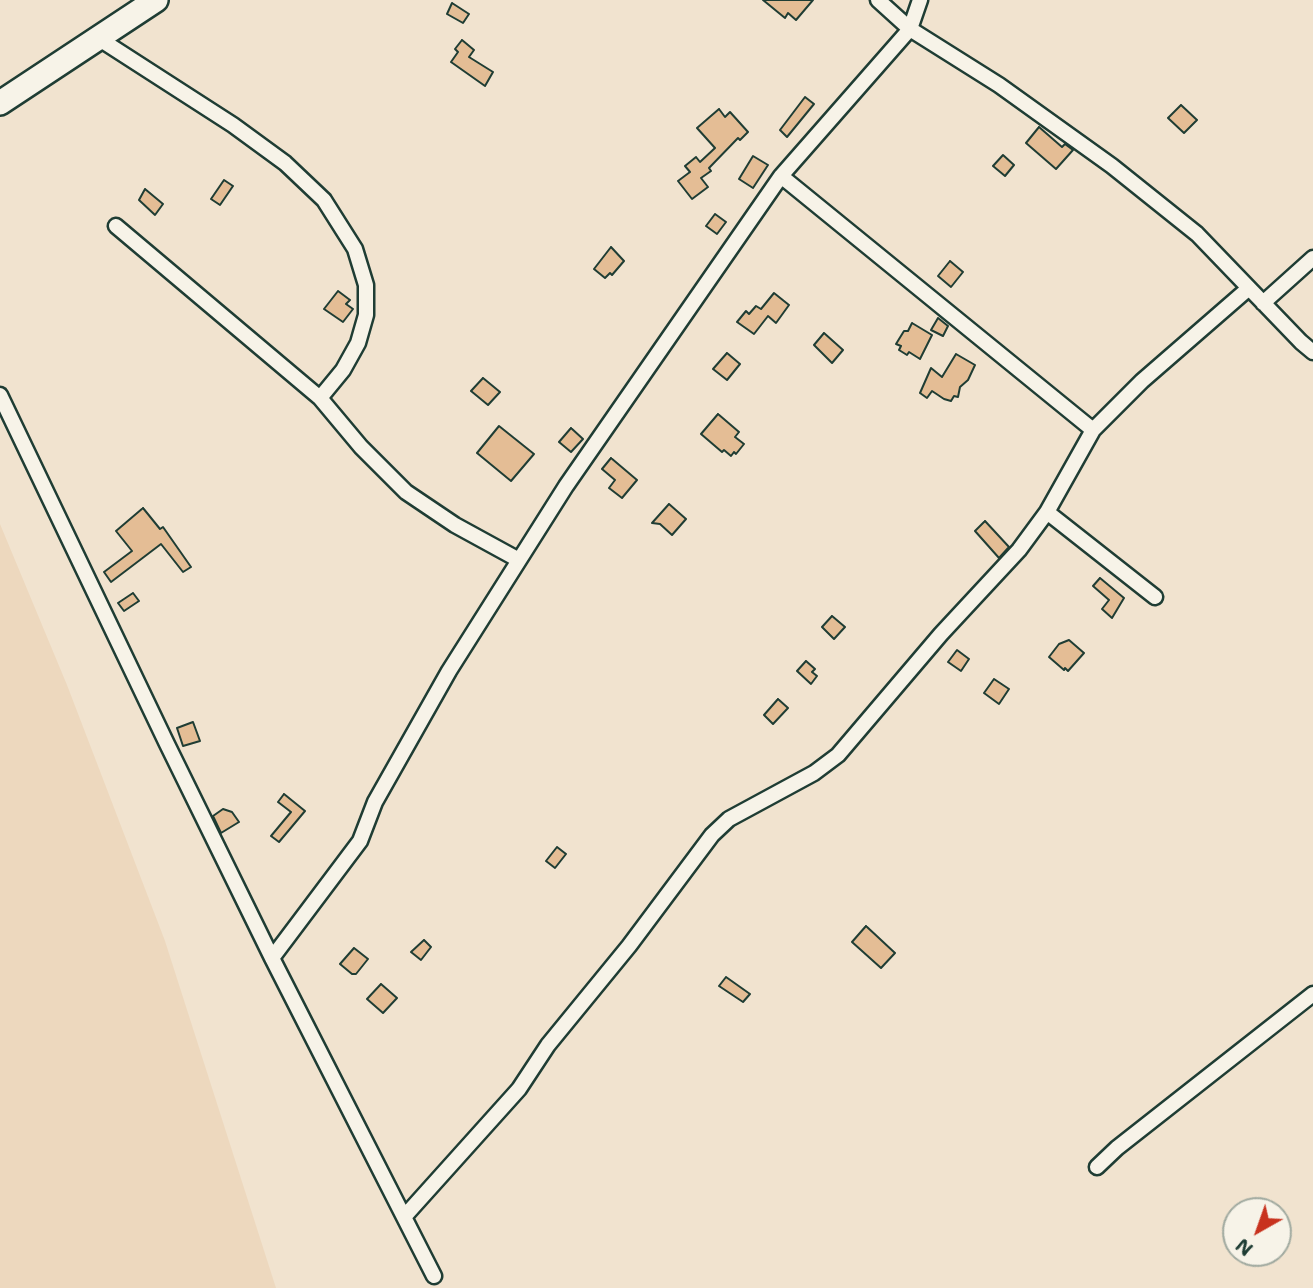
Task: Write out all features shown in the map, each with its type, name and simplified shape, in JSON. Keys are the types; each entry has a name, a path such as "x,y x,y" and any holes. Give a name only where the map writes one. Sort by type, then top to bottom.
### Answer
{"highway":[{"path":"0,103 152,1"}],"street":[{"path":"878,0 910,29 999,85 1112,166 1197,234 1313,352"},
{"path":"272,958 360,841 375,802 449,671 566,486 781,176 910,29 920,0"},
{"path":"98,38 233,125 285,163 324,200 355,249 366,285 366,315 358,343 343,370 320,398"},
{"path":"781,176 1093,430"},
{"path":"116,226 320,398 361,447 406,492 455,525 519,560"},
{"path":"1263,303 1313,258"},
{"path":"404,1217 519,1089 548,1045 629,946 712,835 729,819 814,773 838,755 941,634 1018,550 1047,512 1093,430 1142,381 1248,288"},
{"path":"0,395 272,958 434,1276"},
{"path":"1047,512 1155,597"},
{"path":"1097,1167 1117,1148 1313,994"}],"shaded area":[{"path":"0,524 67,685 165,941 276,1288 0,1288"}],"building":[{"path":"763,0 813,0 796,20 788,13 785,18"},
{"path":"452,3 469,14 463,23 447,14"},
{"path":"462,40 474,50 469,57 493,72 485,86 451,62 458,52 455,49"},
{"path":"805,97 814,104 787,137 780,130"},
{"path":"1181,105 1197,120 1184,133 1168,118"},
{"path":"719,109 725,117 730,112 748,132 740,140 738,138 709,168 711,171 701,178 708,187 692,199 678,181 690,172 685,166 696,157 700,162 715,148 697,128"},
{"path":"1039,127 1062,147 1065,144 1073,150 1056,169 1026,143"},
{"path":"1003,155 1014,165 1005,176 993,166"},
{"path":"753,156 768,165 753,188 739,179"},
{"path":"224,180 233,186 220,205 211,199"},
{"path":"145,189 163,204 155,215 139,200"},
{"path":"715,214 726,222 717,234 706,226"},
{"path":"611,247 624,261 612,275 610,273 605,278 594,269"},
{"path":"950,261 963,272 951,287 938,276"},
{"path":"338,291 350,300 346,304 353,309 343,322 324,309"},
{"path":"774,293 789,305 776,323 768,316 754,334 737,322 746,311 749,314 756,306 761,309"},
{"path":"938,318 948,326 943,336 931,330"},
{"path":"912,323 932,335 920,359 909,352 907,355 899,350 901,346 896,344"},
{"path":"824,333 843,350 832,363 814,345"},
{"path":"727,353 740,364 727,380 713,369"},
{"path":"956,354 975,365 968,380 960,387 958,397 954,396 951,401 932,391 927,398 920,393 931,368 942,377"},
{"path":"483,378 500,392 488,405 471,391"},
{"path":"718,414 739,432 735,437 744,444 731,456 701,434"},
{"path":"499,426 534,454 511,481 477,453"},
{"path":"571,428 583,439 571,452 559,442"},
{"path":"611,458 637,480 622,498 609,488 615,480 602,469"},
{"path":"669,504 686,519 672,535 660,524 652,523"},
{"path":"143,508 160,529 163,527 191,567 183,572 161,544 111,582 104,572 132,551 116,531"},
{"path":"985,521 1009,547 999,558 975,531"},
{"path":"1100,578 1124,598 1112,618 1102,609 1109,600 1093,586"},
{"path":"133,593 139,601 124,611 118,603"},
{"path":"832,616 845,627 834,639 822,627"},
{"path":"1069,640 1084,653 1068,671 1049,657 1059,644"},
{"path":"957,650 969,659 961,671 948,662"},
{"path":"806,661 815,669 812,672 817,676 811,684 797,671"},
{"path":"994,679 1009,689 999,704 984,693"},
{"path":"778,699 788,708 773,724 764,715"},
{"path":"193,722 200,741 183,746 177,728"},
{"path":"284,794 305,811 279,842 271,836 291,812 278,802"},
{"path":"223,809 232,812 239,822 221,833 213,816"},
{"path":"557,847 566,854 555,868 546,861"},
{"path":"866,926 895,953 881,968 852,942"},
{"path":"424,940 431,947 421,960 411,952"},
{"path":"354,948 368,959 356,974 352,974 340,964"},
{"path":"726,977 750,994 743,1002 719,986"},
{"path":"381,984 397,998 383,1013 367,999"}]}
